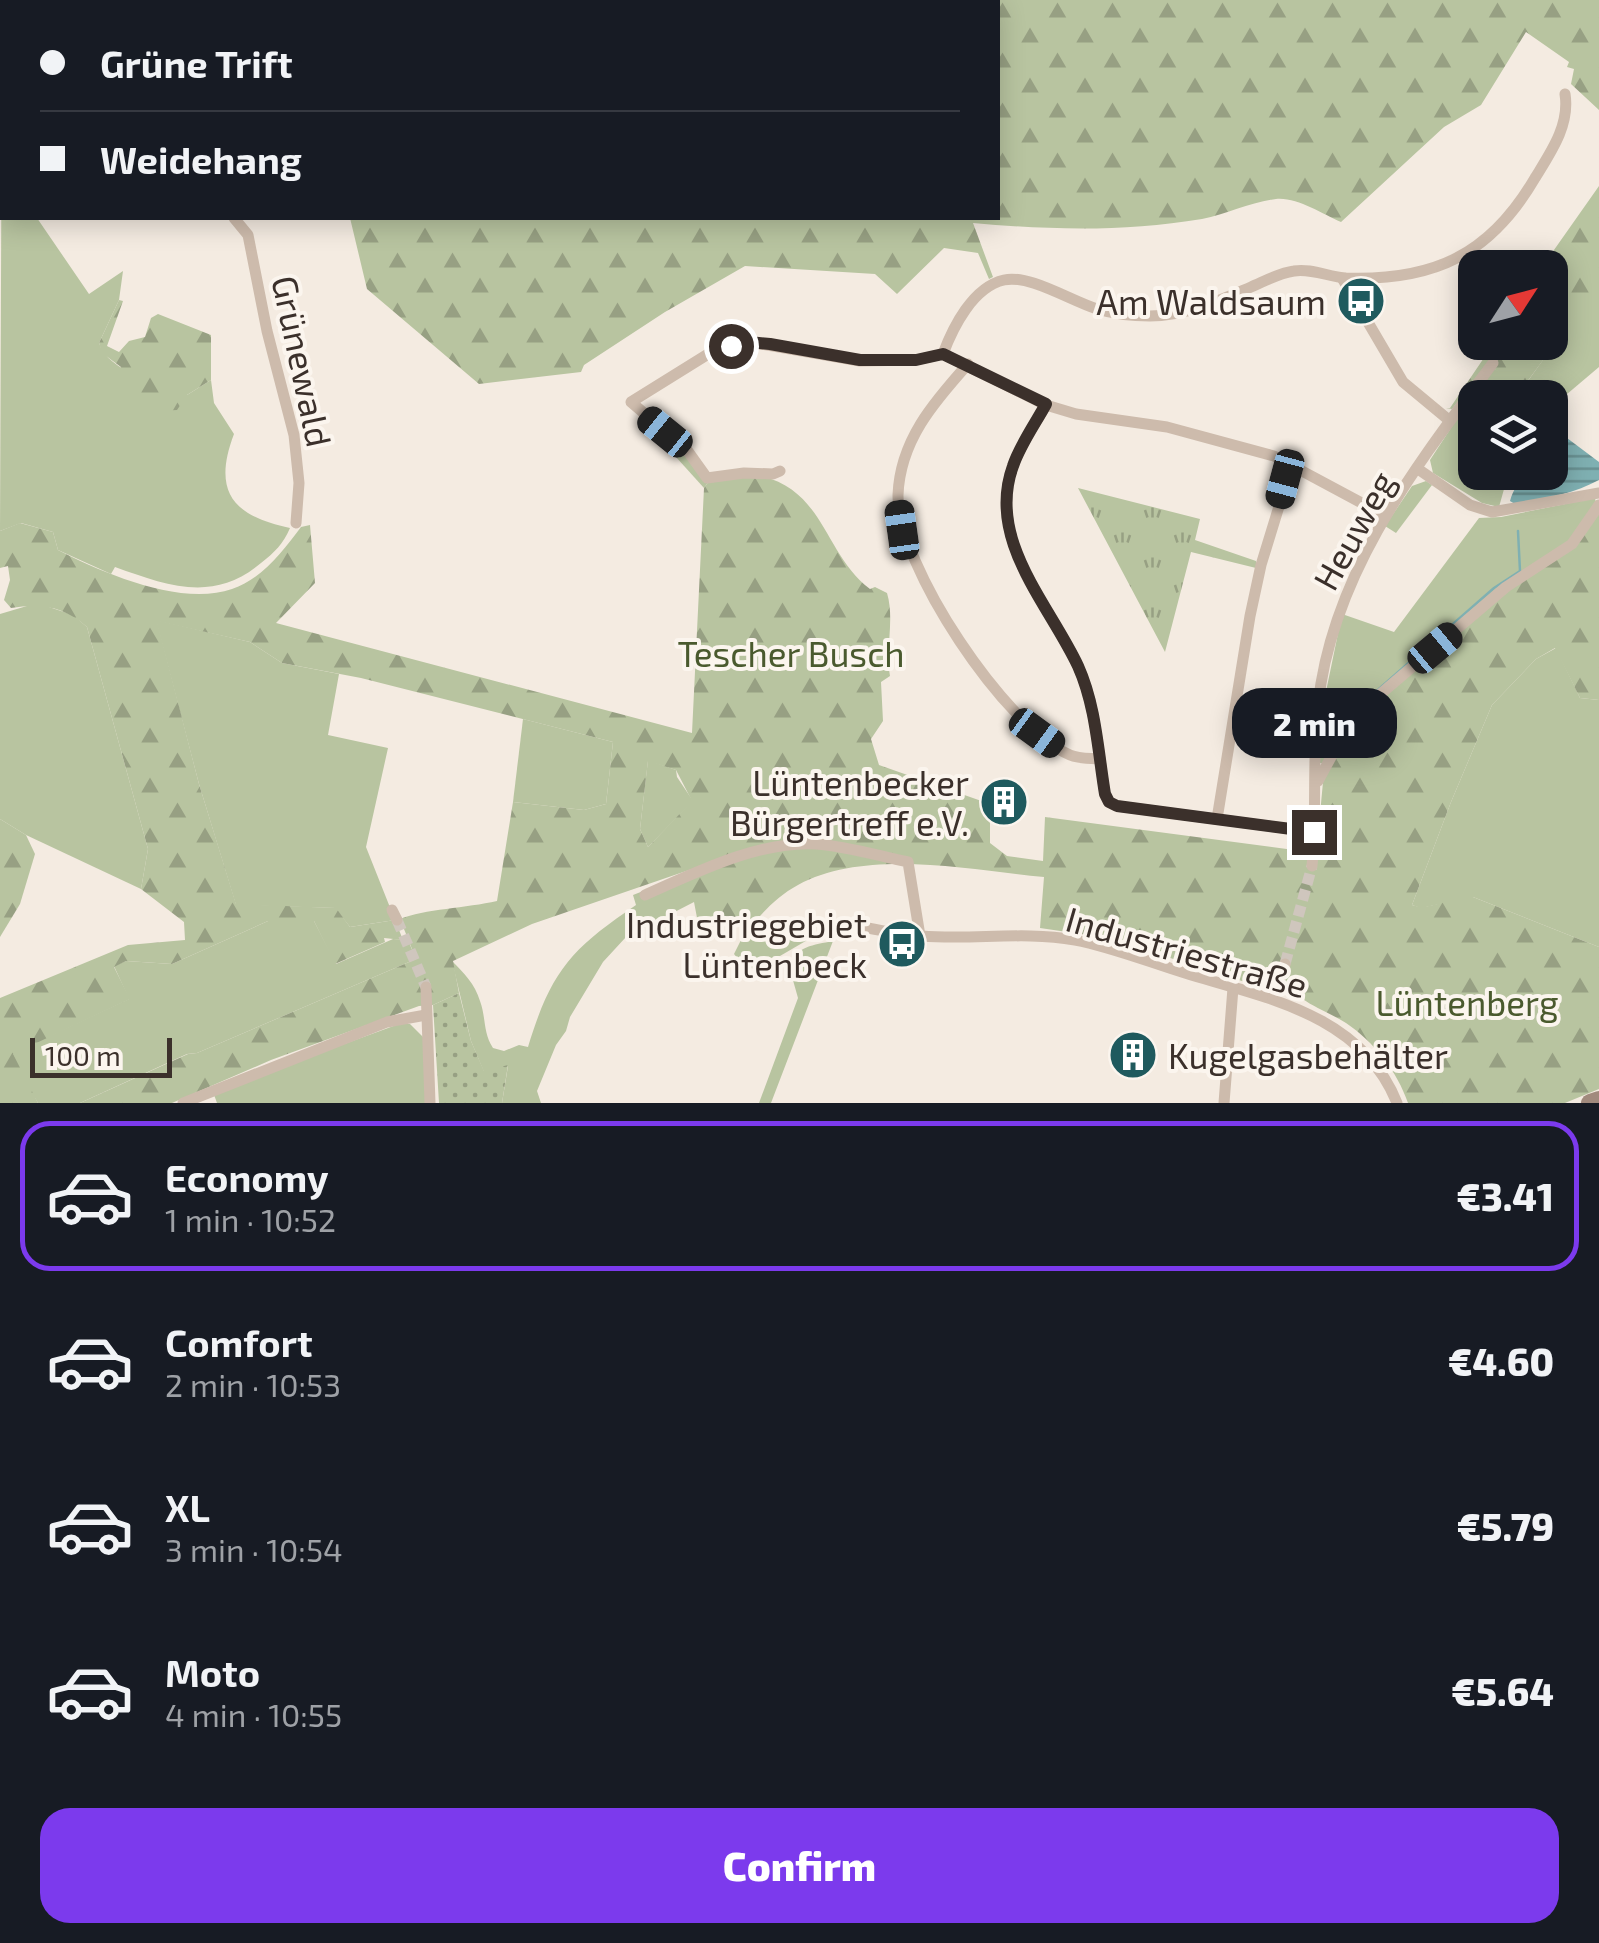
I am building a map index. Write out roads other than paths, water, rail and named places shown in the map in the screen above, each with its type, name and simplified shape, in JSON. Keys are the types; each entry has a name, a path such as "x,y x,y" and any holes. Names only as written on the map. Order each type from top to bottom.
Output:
{"street":[{"path":"943,354 952,332 986,288 1010,278 1095,308 1152,316 1204,307 1296,270 1342,278 1398,277 1424,272 1462,256 1486,240 1518,207 1555,144 1567,111 1565,94"},
{"name":"Grünewald","path":"236,220 248,235 267,331 294,434 299,483 296,523"},
{"path":"1342,278 1403,382 1450,422"},
{"path":"780,471 707,478 686,450 631,402 713,351 749,342 860,360 916,360 943,354 1046,404 1076,414 1168,427 1292,464 1386,516"},
{"name":"Heuweg","path":"1312,866 1318,703 1333,630 1354,574 1386,516 1493,363"},
{"path":"968,364 929,408 910,442 898,498 902,530 923,581 992,684 1037,733 1065,753 1075,758 1100,759"},
{"path":"1046,404 1012,466 1007,495 1011,534 1025,576 1078,666 1092,705 1109,802 1314,832"},
{"path":"1216,819 1254,599 1292,464"},
{"path":"1418,469 1483,511 1517,510 1599,492"},
{"path":"1316,785 1350,724 1364,708 1506,586 1572,544 1599,505"},
{"path":"645,895 743,856 782,846 820,844 908,862 920,936"},
{"name":"Industriestraße","path":"861,926 920,936 1076,940 1274,998 1341,1031 1366,1050 1389,1082 1398,1103"},
{"path":"1274,998 1284,964"},
{"path":"426,987 430,1103"},
{"path":"1224,1103 1233,988"},
{"path":"183,1103 387,1022 426,1014"},
{"path":"1590,1103 1599,1100"}],"water":[{"path":"1568,439 1599,462 1599,480 1579,489 1515,504 1510,501 1515,490 1568,490"}],"waterway":[{"path":"1347,717 1494,588 1520,571 1518,531"}],"tunnel":[{"path":"1285,964 1312,866"},
{"path":"397,920 426,987"}],"place":[{"name":"Am Waldsaum","path":"1361,301"},
{"name":"Lüntenbecker Bürgertreff e.V.","path":"1004,802"},
{"name":"Industriegebiet Lüntenbeck","path":"902,944"},
{"name":"Kugelgasbehälter","path":"1133,1055"}],"park label":[{"name":"Tescher Busch","path":"791,653"},
{"name":"Lüntenberg","path":"1467,1002"}]}
